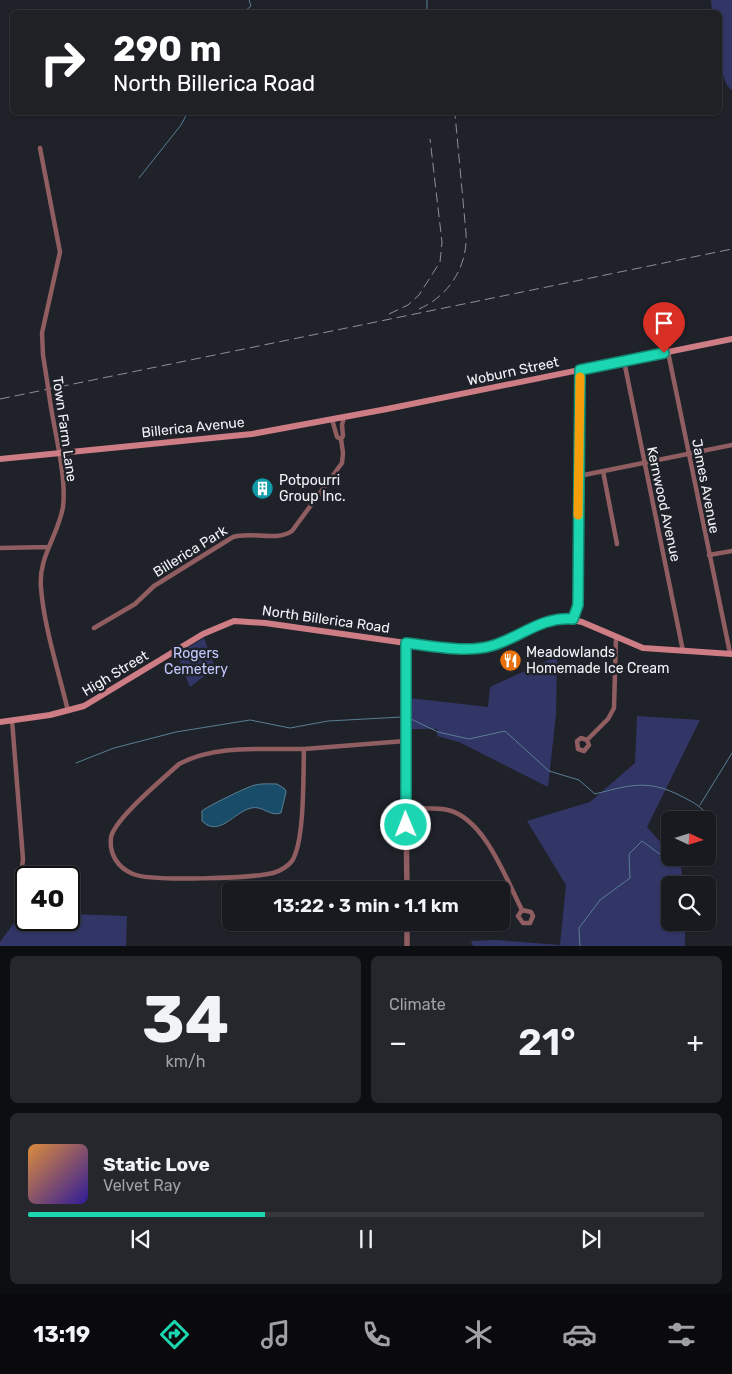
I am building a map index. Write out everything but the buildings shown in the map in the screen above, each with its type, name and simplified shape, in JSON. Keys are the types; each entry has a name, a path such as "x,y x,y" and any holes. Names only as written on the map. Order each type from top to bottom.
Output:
{"main road":[{"name":"Woburn Street","path":"388,409 732,339"},
{"path":"573,619 578,605 580,370"},
{"name":"Billerica Avenue","path":"0,460 252,434 388,409"},
{"name":"North Billerica Road","path":"234,621 266,623 406,643 480,648 499,643 544,621 562,618 573,619 643,648 682,652 731,653"},
{"name":"High Street","path":"0,722 68,711 94,701 208,631 234,621"}],"street":[{"name":"Town Farm Lane","path":"40,148 60,252 42,333 43,355 58,454 63,506 42,564 40,587 68,711"},
{"name":"James Avenue","path":"668,352 731,653"},
{"name":"Kernwood Avenue","path":"624,361 682,652"},
{"name":"Billerica Park","path":"94,628 135,604 154,586 233,536 282,535 292,531 342,463 341,439 343,436 342,424 344,417"},
{"name":"Billerica Park","path":"332,419 337,437 341,439"},
{"path":"579,476 732,445"},
{"path":"603,470 617,544"},
{"path":"0,548 48,547"},
{"path":"709,555 732,551"},
{"path":"587,740 608,719 614,708 616,638"},
{"path":"406,643 407,881"},
{"path":"12,720 22,866"},
{"path":"304,748 299,841 296,852 286,867 273,873 197,878 143,876 134,874 117,863 111,846 113,829 179,764 193,756 213,752 405,741"},
{"path":"406,808 448,810 470,821 485,840 522,910"},
{"path":"407,931 407,946"}],"green space":[{"path":"711,0 732,0 732,90 727,84 722,70 722,10 712,10"},
{"name":"Rogers Cemetery","path":"204,638 215,668 190,687 177,654"},
{"path":"557,656 556,714 548,787 459,742 437,736 438,729 410,729 409,698 488,707 490,687"},
{"path":"637,716 700,720 647,827 661,843 661,866 681,866 682,876 661,876 661,931 685,931 685,946 473,946 471,941 496,940 560,945 566,885 527,821 590,802 635,763"},
{"path":"80,914 127,916 126,946 0,946 0,942 15,922 15,931 80,931"}],"shaded area":[{"path":"277,784 285,789 286,792 281,813 277,814 259,808 251,808 214,827 202,821 202,811 248,787"}],"waterway":[{"path":"246,10 251,6 249,0"},
{"path":"427,0 427,10"},
{"path":"139,178 181,125 186,115"},
{"path":"76,763 114,748 176,732 250,720 290,728 328,721 402,717"},
{"path":"411,719 438,732 469,739 505,731 549,771 579,780 595,794 629,786 659,787 681,796 704,811"},
{"path":"700,805 732,753"},
{"path":"580,946 579,928 600,900 630,878 629,854 642,841 661,855"}],"railway":[{"path":"419,309 430,303 448,288 464,257 466,233 455,115"},
{"path":"389,314 408,305 419,295 440,262 442,242 430,139"},
{"path":"0,399 732,249"}],"slow traffic":[{"path":"578,515 580,377"}],"place":[{"name":"Potpourri Group Inc.","path":"263,488"},
{"name":"Meadowlands Homemade Ice Cream","path":"510,660"}],"route":[{"path":"406,825 406,643 467,648 489,647 544,621 562,618 573,619 578,605 580,370 664,353"}]}
